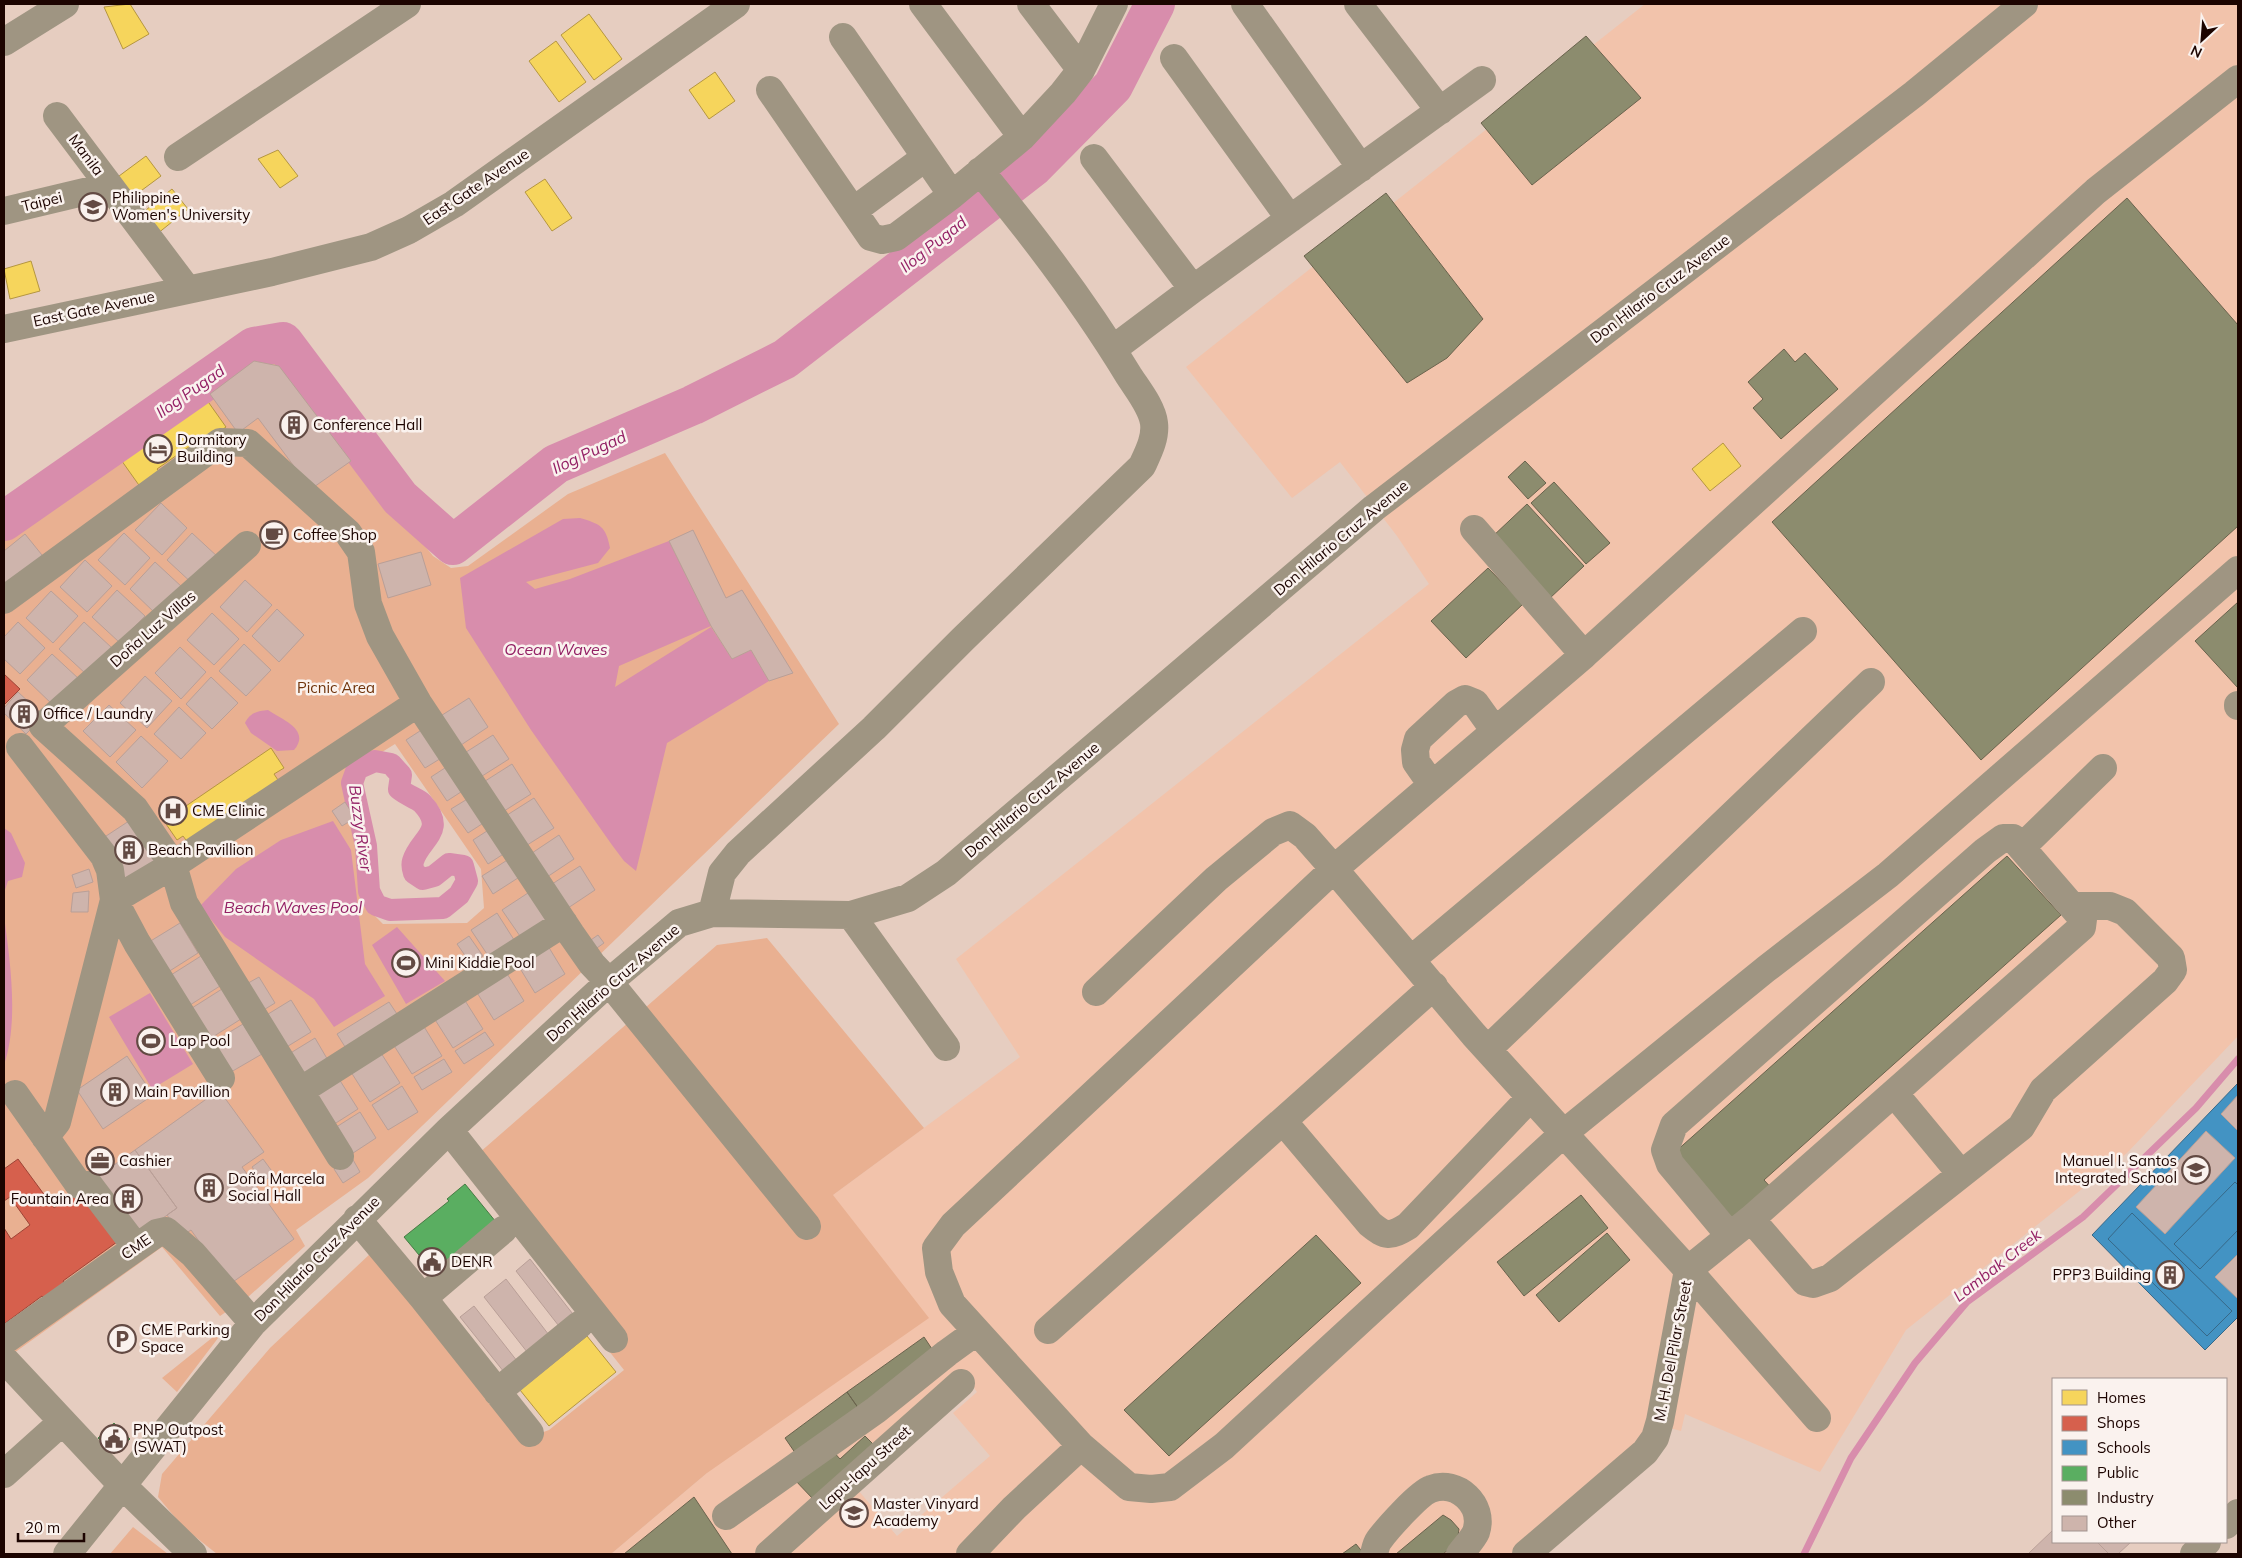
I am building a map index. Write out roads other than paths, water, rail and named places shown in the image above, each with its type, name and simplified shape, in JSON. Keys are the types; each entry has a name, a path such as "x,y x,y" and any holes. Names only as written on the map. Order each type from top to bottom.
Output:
{"street":[{"path":"4,42 65,4"},
{"path":"178,156 407,4"},
{"name":"East Gate Avenue","path":"4,329 272,272 371,247 409,230 454,204 736,4"},
{"path":"923,4 1022,137"},
{"path":"1030,4 1081,70"},
{"path":"770,90 871,237 882,240 896,237 952,195 987,179 1081,70 1114,4"},
{"path":"1245,4 1361,168"},
{"path":"1358,4 1440,111"},
{"name":"Don Hilario Cruz Avenue","path":"67,1554 253,1323 449,1130 609,982 679,924 712,913 851,915 908,898 946,873 1374,508 1914,94 2024,4"},
{"path":"843,37 952,195"},
{"path":"1174,58 1290,219"},
{"path":"2238,79 2096,191 1584,655 1334,869 954,1225 936,1248 939,1272 952,1304 1081,1446 1129,1487 1151,1489 1170,1486 1224,1446 1564,1133 1766,969 1888,875 2238,570"},
{"path":"1113,349 1482,80"},
{"name":"Manila","path":"57,116 187,289"},
{"path":"853,210 926,157"},
{"path":"1094,158 1193,289"},
{"path":"712,913 722,873 738,853 874,728 1142,466 1152,447 1154,423 1147,404 1113,349 1024,226 987,179"},
{"name":"Taipei","path":"4,211 109,186"},
{"path":"4,600 220,442 248,443 348,533 361,552 368,604 377,628 418,703 567,928 592,964 609,982 807,1226"},
{"path":"1474,529 1584,655"},
{"name":"Doña Luz Villas","path":"12,745 51,719 247,546"},
{"path":"1412,959 1804,632"},
{"path":"1488,1049 1871,682"},
{"path":"1432,786 1416,762 1415,750 1418,739 1456,704 1466,700 1476,703 1495,731"},
{"path":"45,1137 57,1122 114,900 173,866 418,703"},
{"path":"51,719 136,809 173,866 184,903 340,1156"},
{"path":"12,745 104,856 110,870 114,900 137,943 221,1078"},
{"path":"2022,847 2103,768"},
{"path":"1096,992 1216,879 1272,832 1290,826 1305,836 1530,1098 1688,1270 1816,1418"},
{"path":"1688,1270 1751,1220 2082,927 2083,918 2074,906 2013,838 2003,838 1985,850 1674,1125 1665,1150 1670,1164 1730,1236"},
{"path":"1751,1220 1796,1273 1806,1282 1813,1284 1842,1271 2020,1127 2043,1090 2165,981 2173,970 2171,958 2125,912 2110,906 2074,906"},
{"path":"851,915 946,1047"},
{"path":"300,1091 567,928"},
{"path":"1048,1330 1434,986"},
{"path":"1894,1093 1961,1174"},
{"path":"15,1094 79,1185 89,1184 136,1247"},
{"path":"1283,1121 1370,1224 1383,1234 1395,1234 1408,1226 1530,1098"},
{"path":"449,1130 614,1339"},
{"path":"357,1219 423,1298 530,1433"},
{"path":"423,1298 503,1230"},
{"name":"CME","path":"4,1341 157,1232 166,1231 193,1254 253,1323"},
{"name":"M. H. Del Pilar Street","path":"1526,1554 1645,1452 1655,1438 1660,1421 1688,1270"},
{"path":"497,1392 579,1325"},
{"path":"726,1516 876,1410 976,1332"},
{"path":"4,1360 123,1486 193,1554"},
{"name":"Lapu-lapu Street","path":"769,1554 961,1382"},
{"path":"4,1474 62,1422"},
{"path":"970,1554 1014,1508 1081,1446"},
{"path":"1374,1554 1378,1541 1419,1497 1431,1489 1446,1486 1457,1489 1469,1498 1478,1514 1476,1532 1460,1554"},
{"path":"2227,1523 2238,1513"},
{"path":"2194,1554 2206,1543"}],"water":[{"name":"Ocean Waves","path":"580,518 597,524 604,530 606,535 610,548 598,563 526,582 535,589 570,579 669,541 711,626 619,666 615,687 711,627 732,659 751,650 769,681 667,743 636,871 624,861 612,845 531,730 466,628 460,578 563,519"},
{"path":"268,710 293,726 297,731 299,737 294,750 277,751 251,733 245,723 249,717 254,713"},
{"name":"Beach Waves Pool","path":"333,821 351,850 365,964 385,996 334,1027 314,999 225,937 200,906 236,869 281,840"},
{"path":"4,828 11,833 25,863 22,877 8,881 4,893"},
{"path":"4,916 11,971 12,1010 9,1048 4,1065"},
{"name":"Mini Kiddie Pool","path":"397,927 445,981 406,1004 372,945"},
{"name":"Lap Pool","path":"150,993 193,1064 152,1089 109,1017"}],"waterway":[{"name":"Ilog Pugad","path":"4,521 254,347 283,342 400,498 453,545 556,464 693,405 785,359 1033,167 1113,86 1155,4"},
{"name":"Buzzy River","path":"375,761 391,764 401,775 399,789 422,803 433,821 430,834 416,853 413,861 414,873 423,879 434,876 449,864 463,866 467,881 459,895 443,908 390,910 376,905 369,891 366,846 352,783 357,769 375,761"},
{"name":"Lambak Creek","path":"1804,1554 1851,1458 1915,1363 1967,1302 2083,1217 2196,1108 2238,1059"}],"place":[{"name":"Philippine Women's University","path":"93,207"},
{"name":"Conference Hall","path":"294,425"},
{"name":"Dormitory Building","path":"158,449"},
{"name":"Coffee Shop","path":"274,535"},
{"name":"Office / Laundry","path":"24,714"},
{"name":"CME Clinic","path":"173,811"},
{"name":"Beach Pavillion","path":"129,850"},
{"name":"Mini Kiddie Pool","path":"406,963"},
{"name":"Lap Pool","path":"151,1041"},
{"name":"Main Pavillion","path":"115,1092"},
{"name":"Cashier","path":"100,1161"},
{"name":"Manuel I. Santos Integrated School","path":"2196,1170"},
{"name":"Doña Marcela Social Hall","path":"209,1188"},
{"name":"Fountain Area","path":"128,1199"},
{"name":"DENR","path":"432,1262"},
{"name":"PPP3 Building","path":"2170,1275"},
{"name":"CME Parking Space","path":"122,1339"},
{"name":"PNP Outpost (SWAT)","path":"114,1439"},
{"name":"Master Vinyard Academy","path":"854,1513"}],"park label":[{"name":"Picnic Area","path":"336,688"}]}
